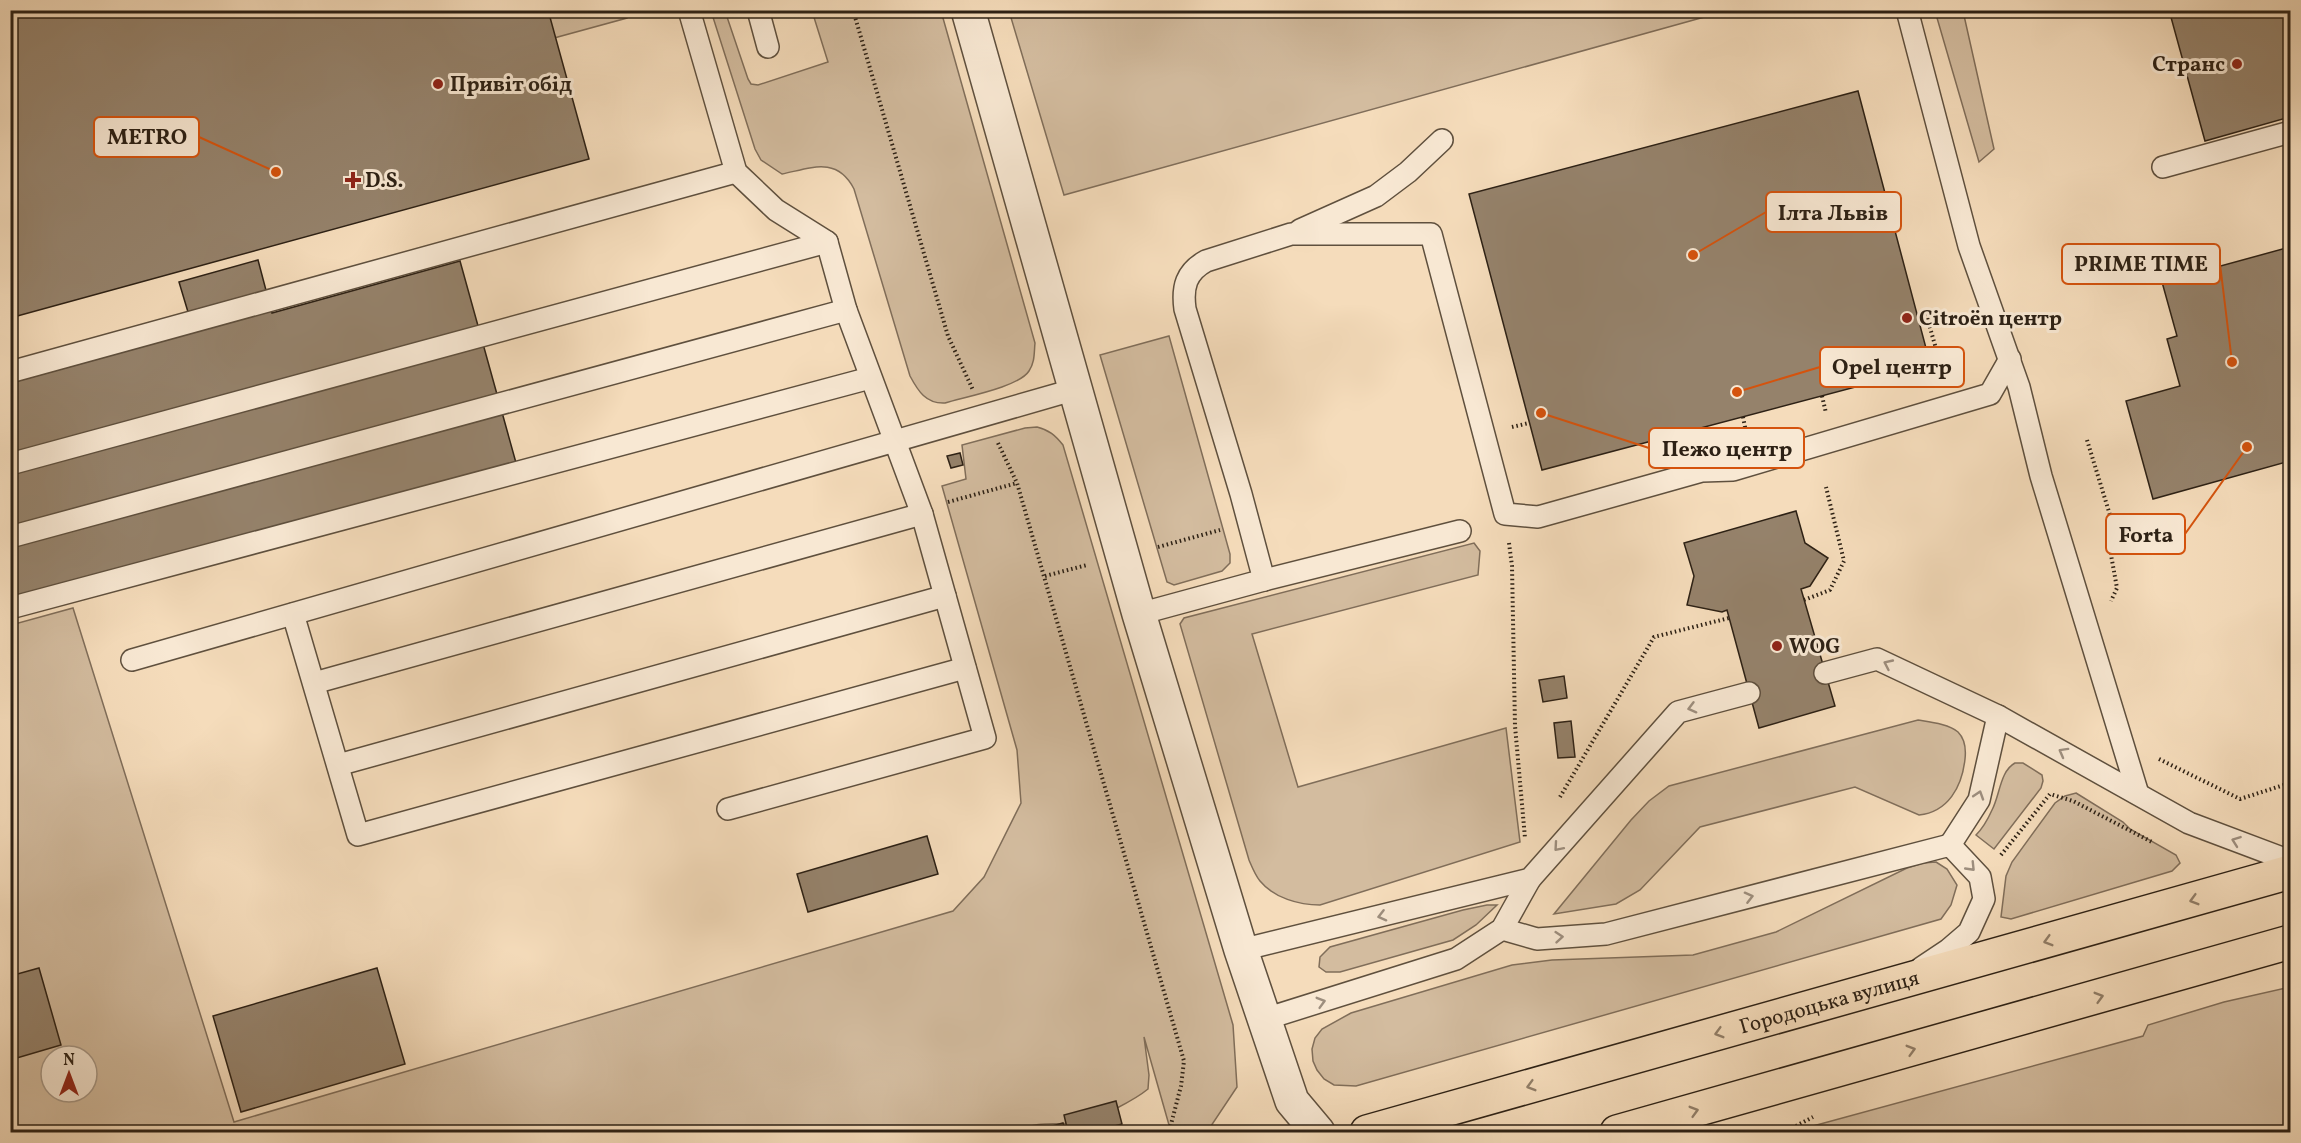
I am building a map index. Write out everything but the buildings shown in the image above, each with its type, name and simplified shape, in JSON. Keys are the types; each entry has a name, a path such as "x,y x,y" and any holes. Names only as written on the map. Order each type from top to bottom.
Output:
{"main road":[{"name":"Городоцька вулиця","path":"1367,1132 2290,872"},
{"path":"1617,1132 2290,942"}],"street":[{"path":"968,10 1138,614 1241,950 1292,1101 1318,1132"}],"lane":[{"path":"689,10 736,172 776,210 826,242 846,310 922,514 985,738 728,809"},
{"path":"759,10 768,47"},
{"path":"1907,10 1969,246 2010,359 2041,476 2138,794"},
{"path":"2163,167 2290,132"},
{"path":"1264,579 1185,309 1183,294 1186,280 1194,268 1206,261 1291,234 1376,196 1408,172 1442,140"},
{"path":"10,372 736,172"},
{"path":"1291,234 1431,234 1463,347 1505,514 1538,517 1702,471 1732,470 1990,394 2010,359"},
{"path":"10,464 826,242"},
{"path":"10,537 846,310"},
{"path":"10,608 870,378"},
{"path":"132,660 1076,389"},
{"path":"314,683 922,514"},
{"path":"1138,614 1264,579 1460,531"},
{"path":"338,765 945,596"},
{"path":"293,614 358,835 965,668"},
{"path":"1825,673 1877,659 1998,716 2189,824 2290,861"},
{"path":"1265,1019 1456,958 1502,929 1530,879 1677,712 1749,693"},
{"path":"1502,929 1537,939 1606,934 1950,845 1979,800 1998,716"},
{"path":"1897,984 1948,950 1969,932 1984,898 1980,877 1950,845"},
{"path":"1241,950 1530,879"}],"path":[{"path":"853,10 948,336 975,394"},
{"path":"1743,417 1750,446"},
{"path":"995,437 1017,483 1184,1061 1181,1086 1169,1132"},
{"path":"2087,440 2113,525 2111,555 2116,588 2109,605"},
{"path":"922,514 947,502 1017,483"},
{"path":"1804,600 1830,590 1844,561 1826,487"},
{"path":"1505,514 1512,566 1515,726 1525,838 1533,834"},
{"path":"1157,547 1248,523"},
{"path":"1045,576 1098,562"},
{"path":"1557,801 1654,637 1729,618"},
{"path":"2154,757 2240,799 2290,783"},
{"path":"1996,861 2050,794 2073,801 2152,842"}],"shaded area":[{"path":"1009,10 1726,11 1064,195"},
{"path":"547,11 630,11 627,18 554,38"},
{"path":"711,11 725,11 748,79 751,84 758,85 828,62 812,11 941,11 1035,343 1032,364 1023,377 1003,387 945,403 938,403 923,396 910,376 854,189 840,172 831,168 813,167 782,174 761,160 755,149"},
{"path":"1935,11 1963,11 1994,149 1979,162"},
{"path":"1169,336 1230,554 1230,563 1222,571 1174,585 1167,582 1100,355"},
{"path":"1037,427 1054,436 1063,445 1233,1025 1237,1087 1207,1132 1171,1132 1144,1037 1149,1075 1148,1089 1116,1108 1089,1120 1035,1125 1018,1132 11,1132 11,625 73,608 234,1122 953,911 984,877 1021,803 1017,750 942,486 966,479 962,445 1025,428"},
{"path":"1474,543 1480,551 1478,575 1252,634 1298,787 1506,728 1520,842 1320,905 1295,902 1272,892 1260,881 1249,860 1180,624 1184,618"},
{"path":"1918,720 1954,729 1962,738 1964,745 1965,759 1961,779 1952,796 1938,809 1919,815 1855,787 1700,827 1640,890 1616,904 1554,914 1631,820 1649,801 1669,786"},
{"path":"2015,763 2023,763 2042,775 2043,781 2041,788 1994,849 1976,835 1995,804 2003,777"},
{"path":"2076,793 2123,822 2130,829 2176,855 2180,863 2172,871 2011,919 2001,917 2006,876 2012,862 2055,803 2065,796"},
{"path":"1936,862 1947,869 1957,885 1951,905 1941,919 1356,1086 1334,1085 1324,1079 1313,1061 1312,1049 1315,1038 1322,1029 1351,1013 1512,965 1552,960 1693,955 1776,932 1907,868"},
{"path":"1487,905 1497,905 1476,925 1453,940 1340,972 1326,972 1319,967 1320,957 1330,947"},
{"path":"2290,987 2290,1132 1791,1132 2143,1036 2148,1025 2224,1002"}],"place":[{"name":"Странс","path":"2237,64"},
{"name":"Привіт обід","path":"438,84"},
{"name":"METRO","path":"276,172"},
{"name":"D.S.","path":"353,180"},
{"name":"Ілта Львів","path":"1693,255"},
{"name":"Citroën центр","path":"1907,318"},
{"name":"PRIME TIME","path":"2232,362"},
{"name":"Opel центр","path":"1737,392"},
{"name":"Пежо центр","path":"1541,413"},
{"name":"Forta","path":"2247,447"},
{"name":"WOG","path":"1777,646"}]}
